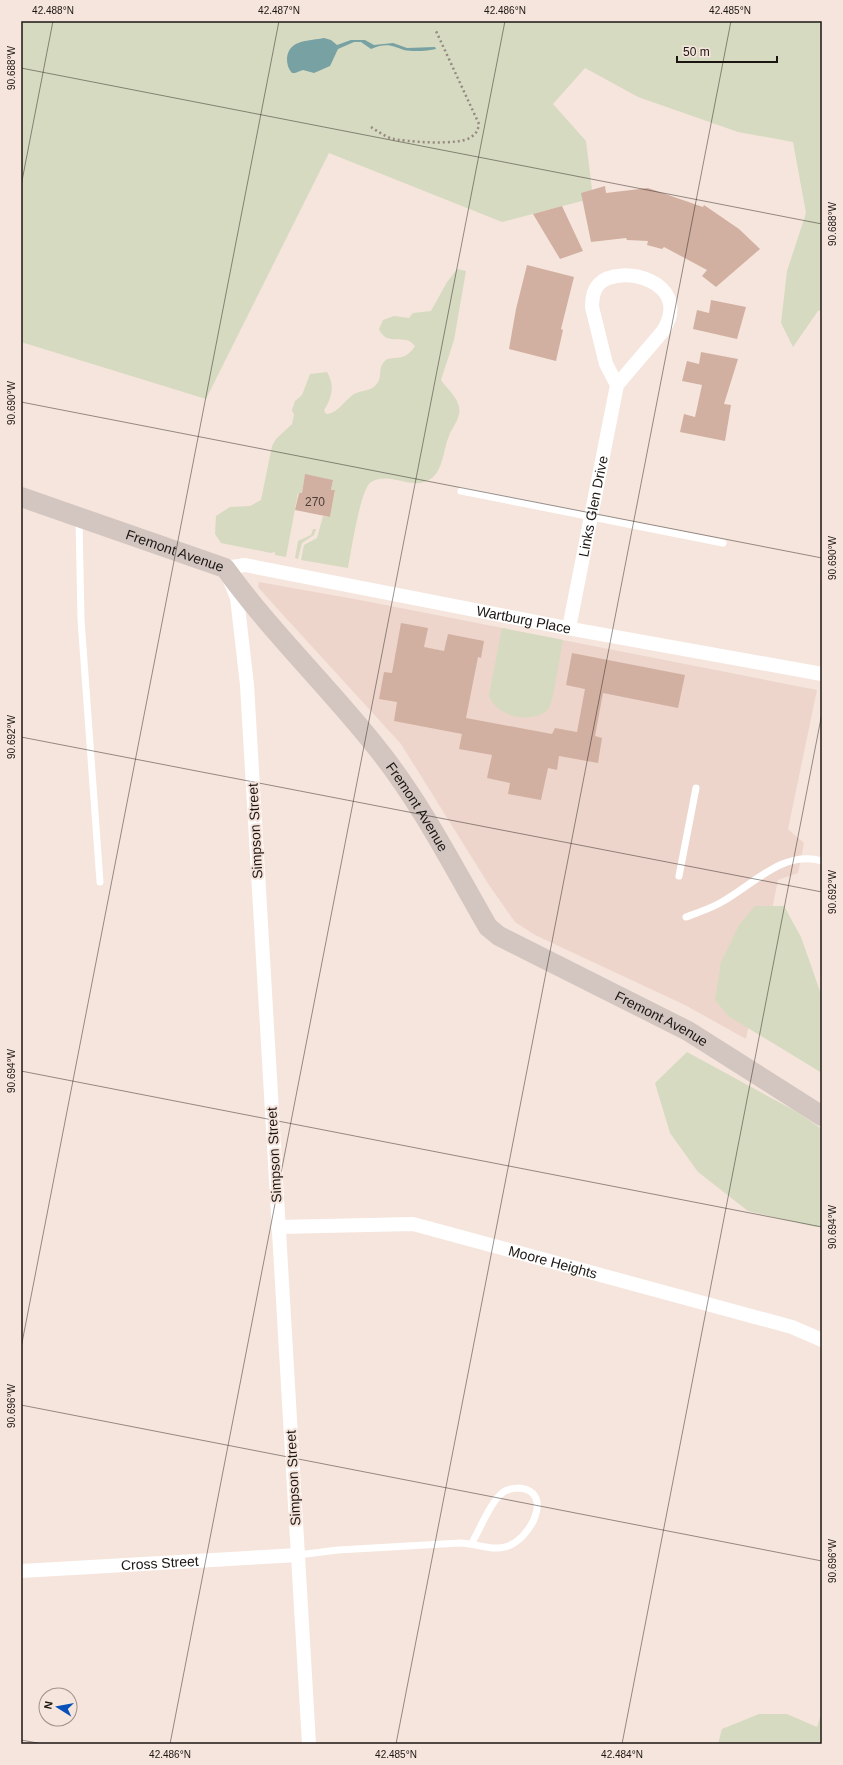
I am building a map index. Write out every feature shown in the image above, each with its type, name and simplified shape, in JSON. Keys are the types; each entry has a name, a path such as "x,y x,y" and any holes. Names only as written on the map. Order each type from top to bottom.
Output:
{"main road":[{"name":"Fremont Avenue","path":"21,497 225,568 246,596 377,748 422,811 488,927 499,936 688,1031 822,1116"}],"street":[{"name":"Links Glen Drive","path":"569,628 617,385 664,331 670,321 672,311 668,296 662,289 653,283 634,276 615,277 603,280 598,285 592,298 592,307 606,364 617,385"},
{"name":"Wartburg Place","path":"225,568 245,565 569,628 822,674"},
{"name":"Simpson Street","path":"225,568 237,598 247,685 309,1744"},
{"name":"Moore Heights","path":"278,1227 412,1224 792,1327 822,1340"},
{"name":"Cross Street","path":"21,1571 298,1556"}],"lane":[{"path":"462,491 723,543"},
{"path":"79,517 81,620 100,882"},
{"path":"679,876 696,788"},
{"path":"686,917 721,902 790,860 804,859 822,861"},
{"path":"298,1556 338,1550 472,1543 481,1546 504,1547 518,1541 530,1528 537,1514 535,1497 528,1489 513,1488 500,1494 472,1543"}],"path":[{"path":"371,127 384,135 407,142 452,142 470,138 478,131 479,124 436,31"}],"shaded area":[{"path":"259,582 365,601 817,690 788,829 804,843 798,873 778,880 746,1039 685,1005 535,935 515,922 489,885 401,744 258,587"}],"green space":[{"path":"21,21 822,21 822,310 818,311 793,347 781,323 787,271 806,213 793,142 738,132 638,97 585,68 553,104 586,141 593,198 502,222 329,153 206,399 21,342"},
{"path":"457,269 466,271 454,340 441,380 454,396 458,405 459,414 449,436 439,469 435,475 431,479 418,483 383,479 370,483 366,488 359,509 348,568 301,560 304,545 317,538 323,516 330,517 335,491 331,490 333,480 305,475 302,493 298,493 286,557 275,555 275,552 271,553 221,543 215,534 216,516 230,507 250,506 261,500 272,446 276,439 292,424 294,415 292,410 295,401 302,395 310,374 327,372 331,382 331,396 324,410 326,414 338,409 352,395 374,387 379,380 381,367 384,362 390,358 402,357 406,355 411,352 415,346 406,340 391,339 382,335 379,329 383,320 394,316 409,318 413,313 431,311 447,282"},
{"path":"313,529 316,529 314,535 302,543 298,559 295,558 298,541 311,535"},
{"path":"502,628 563,640 551,704 546,711 538,716 514,716 498,708 490,699 489,695"},
{"path":"755,906 784,906 801,937 822,997 822,1073 728,1016 715,1000 721,962 739,925"},
{"path":"687,1052 797,1112 822,1129 822,1227 816,1227 748,1211 698,1172 670,1133 655,1083"},
{"path":"822,1711 822,1744 718,1744 722,1729 759,1714 787,1714 817,1727"}],"water":[{"path":"324,38 331,40 337,45 351,40 365,40 374,45 393,43 407,48 435,47 436,49 412,51 384,45 371,49 361,42 354,42 338,49 330,66 314,73 303,70 292,73 288,66 287,58 292,47 301,42"}],"building":[{"path":"605,186 606,193 648,188 703,207 704,205 739,229 760,249 716,287 702,276 707,270 664,247 662,249 647,245 648,241 627,240 626,238 591,242 581,193"},
{"path":"562,206 583,251 560,259 533,214"},
{"path":"527,265 574,277 561,329 563,330 556,361 509,349 516,309"},
{"path":"711,300 746,307 737,339 693,329 697,310 709,313"},
{"path":"701,352 738,359 724,404 731,405 725,441 680,432 684,414 695,417 702,385 682,381 687,361 699,364"},
{"path":"305,474 333,480 331,490 335,490 330,517 295,510 299,493 302,493"},
{"path":"401,623 428,628 424,647 444,651 448,634 484,641 481,658 478,657 466,718 552,734 555,728 577,732 585,689 566,685 572,653 685,675 678,708 603,693 595,736 602,738 598,763 559,756 557,770 548,768 541,800 508,794 510,783 487,778 492,755 459,749 462,734 394,721 397,702 379,699 384,672 392,673"}]}
